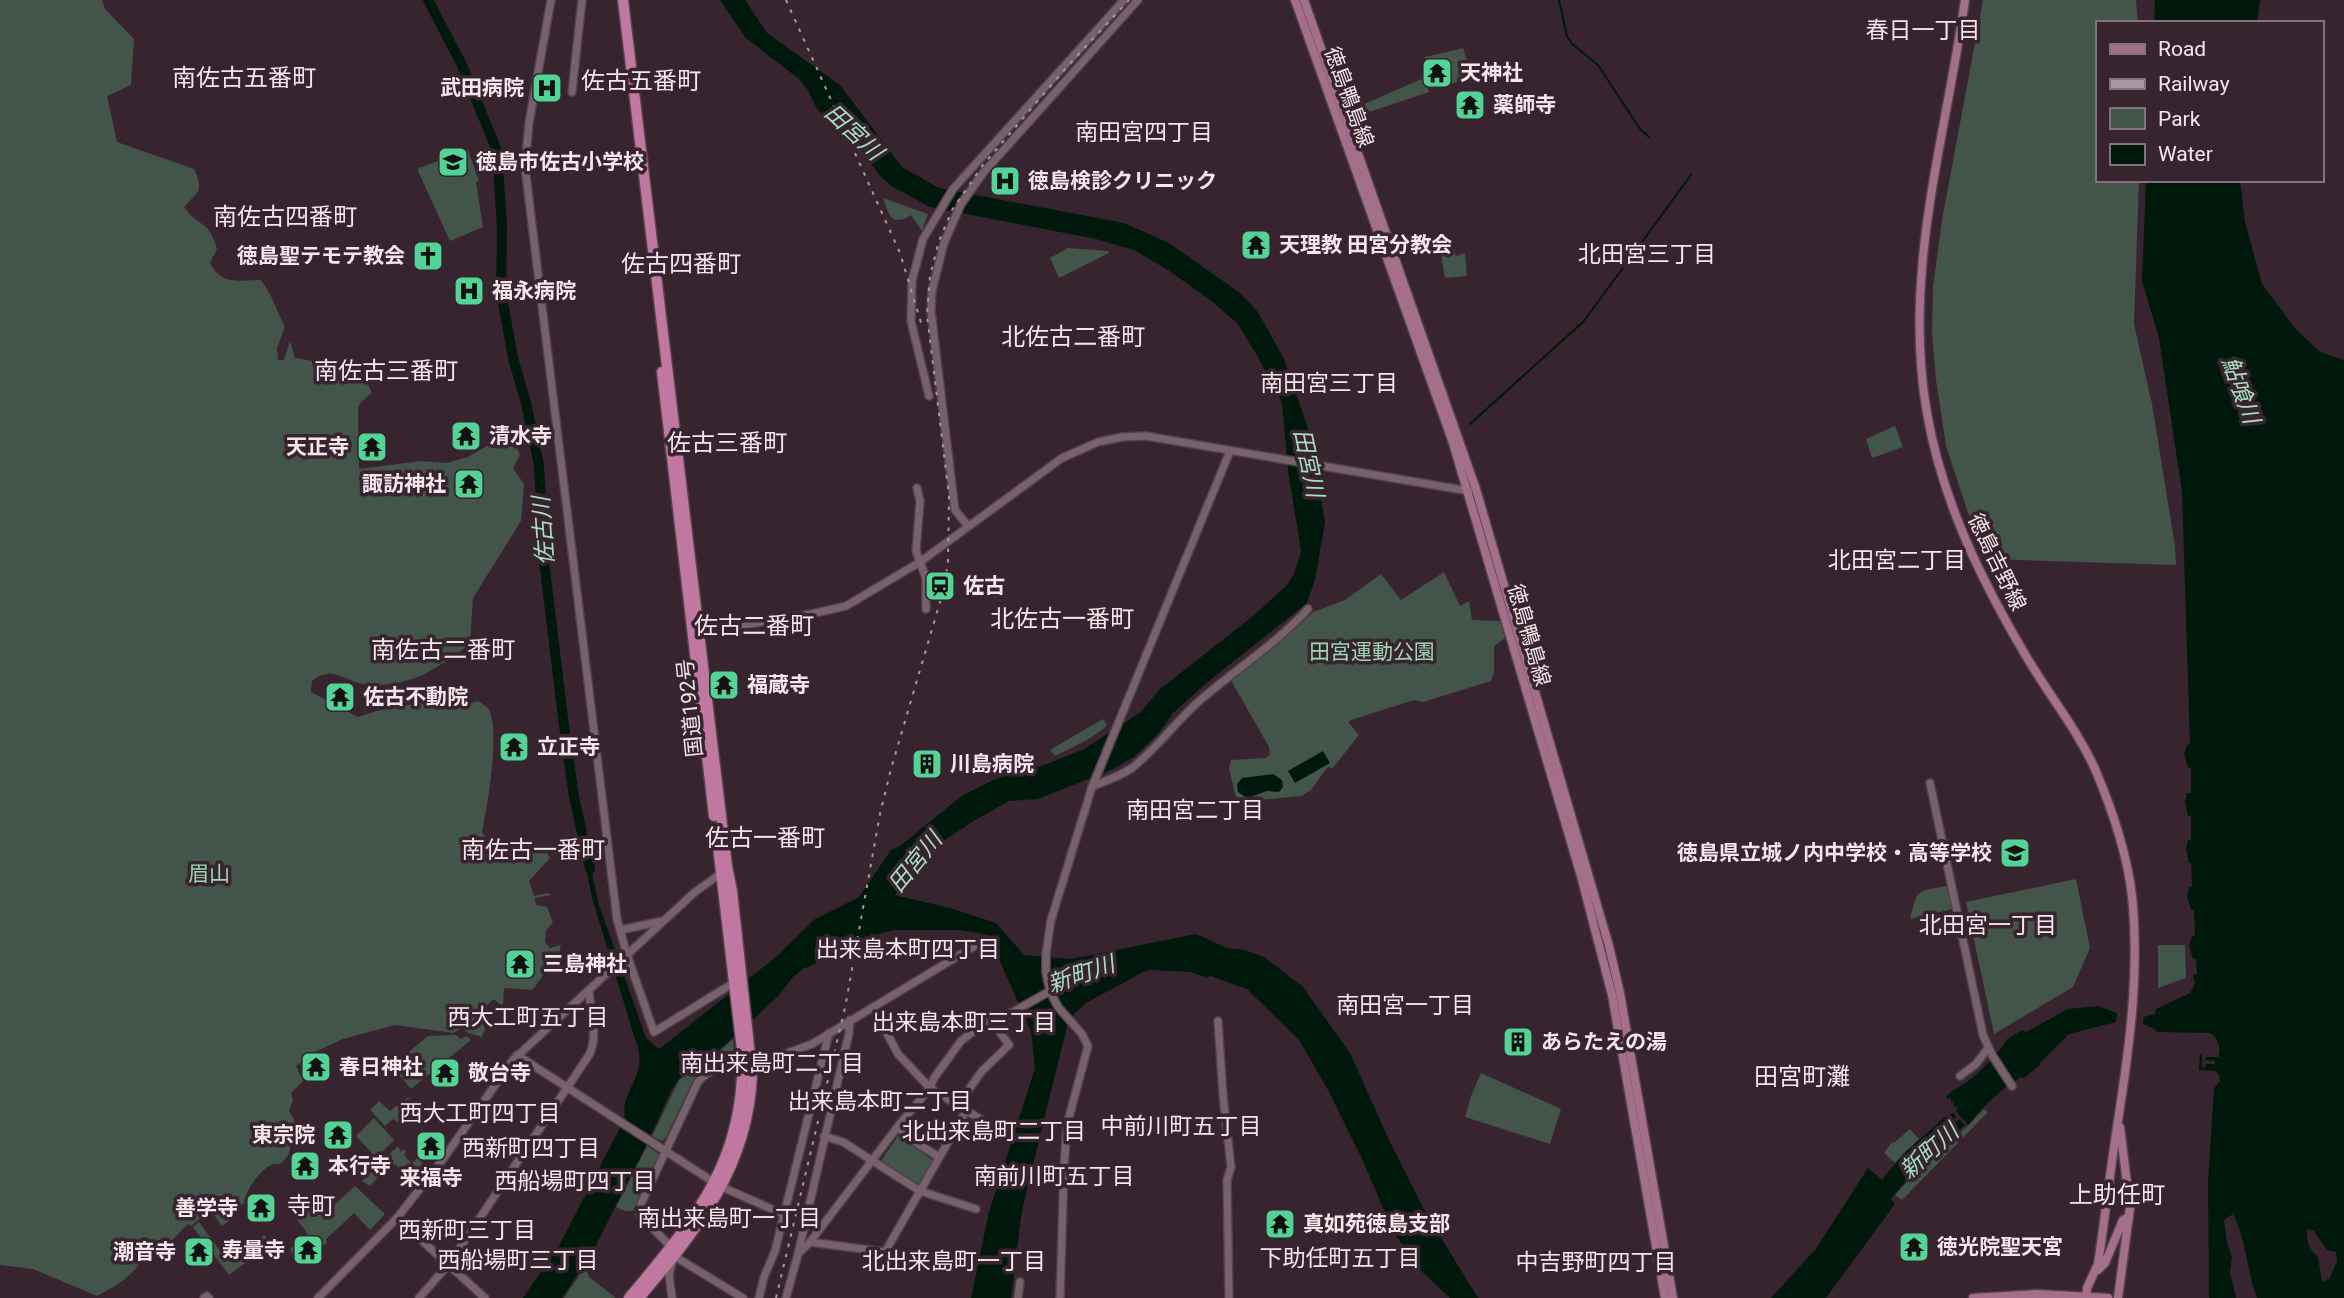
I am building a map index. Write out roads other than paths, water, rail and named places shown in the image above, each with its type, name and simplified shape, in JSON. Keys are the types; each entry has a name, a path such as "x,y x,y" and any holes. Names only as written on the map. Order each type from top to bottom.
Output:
{"highway":[{"name":"国道192号","path":"620,0 751,1084 746,1121 737,1152 718,1185 703,1220 629,1298"},
{"name":"国道192号","path":"639,1298 673,1251"}],"main road":[{"name":"徳島鴨島線","path":"1296,0 1473,490 1600,945 1624,1058 1665,1298"},
{"name":"徳島鴨島線","path":"1304,0 1473,490 1615,970 1673,1298"},
{"name":"徳島吉野線","path":"1965,0 1921,260 1921,373 1933,440 1945,487 1964,540 2027,658 2093,766 2124,855 2132,898 2134,945 2129,1049 2098,1264 2087,1288 2086,1297"},
{"name":"徳島吉野線","path":"2118,1298 2130,1217 2119,1116"},
{"path":"2094,1274 2105,1263 2123,1220 2130,1217"},
{"path":"1973,1298 2038,1294 2103,1298"}],"street":[{"path":"551,0 529,123 526,179 624,958 654,1032 738,983"},
{"path":"572,92 583,0"},
{"path":"929,396 911,321 912,281 923,239 953,189 1124,0"},
{"path":"968,526 955,510 931,311 938,263 954,218 969,193 996,158 1138,0"},
{"path":"697,633 846,606 920,562 1062,458 1098,442 1122,437 1146,436 1473,490"},
{"path":"1060,1298 1063,1167 1067,1125 1088,1046 1082,1034 1058,1007 1050,991 1046,953 1051,920 1093,783 1230,452"},
{"path":"918,488 920,501 916,551 926,578 926,609"},
{"path":"1093,783 1123,773 1138,763 1195,705 1244,663 1278,639 1308,610"},
{"path":"1930,783 1978,1017 1990,1051 2012,1087"},
{"path":"318,1298 397,1217 443,1159 517,1055 695,892 724,870"},
{"path":"620,930 664,921"},
{"path":"743,1298 673,1251 639,1212 701,1078 721,1068 784,1055 812,1044 978,944"},
{"path":"419,1298 449,1264 592,1048 589,989"},
{"path":"798,1254 930,1088 934,1078 969,1032 1050,991"},
{"path":"873,1007 898,1054 930,1088 1001,1132"},
{"path":"786,1298 850,1020"},
{"path":"957,1106 982,1071 1009,1045 992,1021"},
{"path":"1218,1021 1231,1167 1227,1180 1229,1298"},
{"path":"759,1298 785,1215 830,1033"},
{"path":"1960,1076 1990,1051"},
{"path":"517,1055 718,1185 785,1215"},
{"path":"885,1252 966,1111"},
{"path":"899,1125 904,1135 939,1157"},
{"path":"824,1136 838,1139 920,1191 976,1209"},
{"path":"397,1217 485,1298"},
{"path":"810,1242 957,1265"},
{"path":"672,1298 668,1274 673,1251"},
{"path":"1018,1298 1020,1282"}],"water":[{"path":"720,0 745,0 767,33 840,85 902,167 939,188 1124,223 1169,243 1240,293 1258,312 1284,359 1308,428 1325,522 1315,580 1307,603 1173,713 1159,733 1134,757 1111,770 1038,799 1009,801 977,819 940,843 895,895 950,908 996,923 1024,955 1071,959 1196,934 1227,948 1245,950 1264,957 1303,987 1350,1053 1427,1215 1478,1298 1450,1298 1419,1269 1393,1231 1363,1161 1328,1090 1299,1040 1247,989 1191,972 1149,970 1086,1003 1075,1013 1067,1026 1022,1210 1011,1298 971,1298 989,1212 1035,1068 1031,1031 988,935 960,930 894,930 834,949 819,962 803,969 720,1049 679,1079 595,1247 562,1298 523,1298 560,1244 625,1118 626,1099 639,1062 639,1050 592,898 583,853 589,860 599,905 646,1038 659,1049 776,957 815,919 859,897 891,850 900,846 963,795 993,780 1047,764 1084,749 1141,712 1159,690 1253,616 1286,586 1294,574 1301,551 1288,470 1282,403 1237,323 1168,270 1134,250 1096,239 930,207 893,187 880,176 862,152 837,133 816,107 799,79 746,38"},
{"path":"2155,0 2260,0 2257,21 2154,21"},
{"name":"鮎喰川","path":"2146,182 2240,182 2245,222 2262,284 2295,328 2320,352 2344,360 2344,1298 2257,1298 2241,1234 2233,1214 2224,1220 2232,1257 2230,1272 2236,1298 2209,1298 2208,1181 2214,1088 2220,1081 2215,1071 2199,1070 2200,1054 2202,1067 2205,1068 2206,1064 2215,1064 2215,1061 2206,1060 2206,1057 2218,1057 2219,1047 2210,1033 2156,1032 2143,1024 2144,1017 2155,1014 2156,1009 2190,993 2195,984 2193,975 2197,974 2196,959 2193,959 2189,945 2192,936 2195,936 2194,910 2191,910 2187,896 2189,887 2192,887 2191,863 2186,849 2188,840 2191,840 2191,816 2188,816 2185,802 2187,793 2191,793 2191,768 2188,767 2184,754 2190,744 2182,492 2159,338 2142,281","holes":["2307,1229 2314,1231 2327,1250 2336,1252 2337,1261 2330,1278 2322,1282 2318,1257 2310,1248"]},
{"path":"1323,751 1330,763 1295,783 1288,771"},
{"path":"1273,774 1282,780 1283,787 1279,792 1267,791 1247,798 1238,792 1237,784 1242,778"},
{"path":"2098,1006 2117,1013 2116,1022 2069,1034 2040,1065 1999,1093 1968,1125 1956,1111 1959,1107 1956,1108 1950,1097 1946,1097 1983,1068 2006,1040 2022,1030 2026,1032 2068,1009"},
{"name":"新町川","path":"1953,1113 1956,1116 1952,1124 1933,1143 1959,1119 1965,1125 1914,1171 1894,1195 1891,1199 1895,1204 1826,1298 1771,1298 1815,1250 1868,1168 1882,1180 1903,1154"}],"waterway":[{"name":"佐古川","path":"428,0 462,65 497,151 502,227 501,292 513,358 539,465 544,561 563,718 574,797 590,869"},
{"path":"1559,0 1567,36 1572,44 1598,65 1640,129 1649,137"},
{"path":"1470,424 1584,321 1691,175"}],"railway":[{"path":"786,0 900,253 922,326"},
{"path":"776,1298 845,1008 880,814 942,595 948,564 949,496 927,315 930,276 939,241 952,210 983,165 1066,68 1129,0"}],"place":[{"name":"天神社","path":"1437,73"},
{"name":"武田病院","path":"547,88"},
{"name":"薬師寺","path":"1470,105"},
{"name":"徳島市佐古小学校","path":"453,162"},
{"name":"徳島検診クリニック","path":"1005,181"},
{"name":"天理教 田宮分教会","path":"1256,245"},
{"name":"徳島聖テモテ教会","path":"428,256"},
{"name":"福永病院","path":"469,291"},
{"name":"清水寺","path":"466,436"},
{"name":"天正寺","path":"372,447"},
{"name":"諏訪神社","path":"469,484"},
{"name":"佐古","path":"940,586"},
{"name":"福蔵寺","path":"724,685"},
{"name":"佐古不動院","path":"340,697"},
{"name":"立正寺","path":"514,747"},
{"name":"川島病院","path":"927,764"},
{"name":"徳島県立城ノ内中学校・高等学校","path":"2015,853"},
{"name":"三島神社","path":"520,964"},
{"name":"あらたえの湯","path":"1518,1042"},
{"name":"春日神社","path":"316,1067"},
{"name":"敬台寺","path":"445,1073"},
{"name":"東宗院","path":"338,1135"},
{"name":"来福寺","path":"431,1146"},
{"name":"本行寺","path":"305,1166"},
{"name":"善学寺","path":"261,1208"},
{"name":"真如苑徳島支部","path":"1280,1224"},
{"name":"徳光院聖天宮","path":"1914,1247"},
{"name":"寿量寺","path":"308,1250"},
{"name":"潮音寺","path":"199,1252"}],"district":[{"name":"春日一丁目","path":"1923,30"},
{"name":"南佐古五番町","path":"244,78"},
{"name":"佐古五番町","path":"641,81"},
{"name":"南田宮四丁目","path":"1144,132"},
{"name":"南佐古四番町","path":"285,217"},
{"name":"北田宮三丁目","path":"1647,254"},
{"name":"佐古四番町","path":"681,264"},
{"name":"北佐古二番町","path":"1073,337"},
{"name":"南佐古三番町","path":"386,371"},
{"name":"南田宮三丁目","path":"1329,383"},
{"name":"佐古三番町","path":"727,443"},
{"name":"北田宮二丁目","path":"1897,560"},
{"name":"北佐古一番町","path":"1062,619"},
{"name":"佐古二番町","path":"754,626"},
{"name":"南佐古二番町","path":"443,650"},
{"name":"南田宮二丁目","path":"1195,810"},
{"name":"佐古一番町","path":"765,838"},
{"name":"南佐古一番町","path":"533,850"},
{"name":"北田宮一丁目","path":"1988,925"},
{"name":"出来島本町四丁目","path":"908,949"},
{"name":"南田宮一丁目","path":"1405,1005"},
{"name":"西大工町五丁目","path":"528,1017"},
{"name":"出来島本町三丁目","path":"964,1022"},
{"name":"南出来島町二丁目","path":"772,1063"},
{"name":"田宮町灘","path":"1802,1077"},
{"name":"出来島本町二丁目","path":"880,1101"},
{"name":"西大工町四丁目","path":"480,1113"},
{"name":"中前川町五丁目","path":"1181,1126"},
{"name":"北出来島町二丁目","path":"994,1131"},
{"name":"西新町四丁目","path":"531,1148"},
{"name":"南前川町五丁目","path":"1054,1176"},
{"name":"西船場町四丁目","path":"575,1181"},
{"name":"上助任町","path":"2117,1195"},
{"name":"寺町","path":"311,1206"},
{"name":"南出来島町一丁目","path":"729,1218"},
{"name":"西新町三丁目","path":"467,1230"},
{"name":"下助任町五丁目","path":"1340,1258"},
{"name":"西船場町三丁目","path":"518,1260"},
{"name":"北出来島町一丁目","path":"954,1261"},
{"name":"中吉野町四丁目","path":"1596,1262"}],"water label":[{"name":"田宮川","path":"854,132"},
{"name":"田宮川","path":"1309,463"},
{"name":"田宮川","path":"915,862"}],"park label":[{"name":"田宮運動公園","path":"1372,652"},
{"name":"眉山","path":"209,874"}]}
